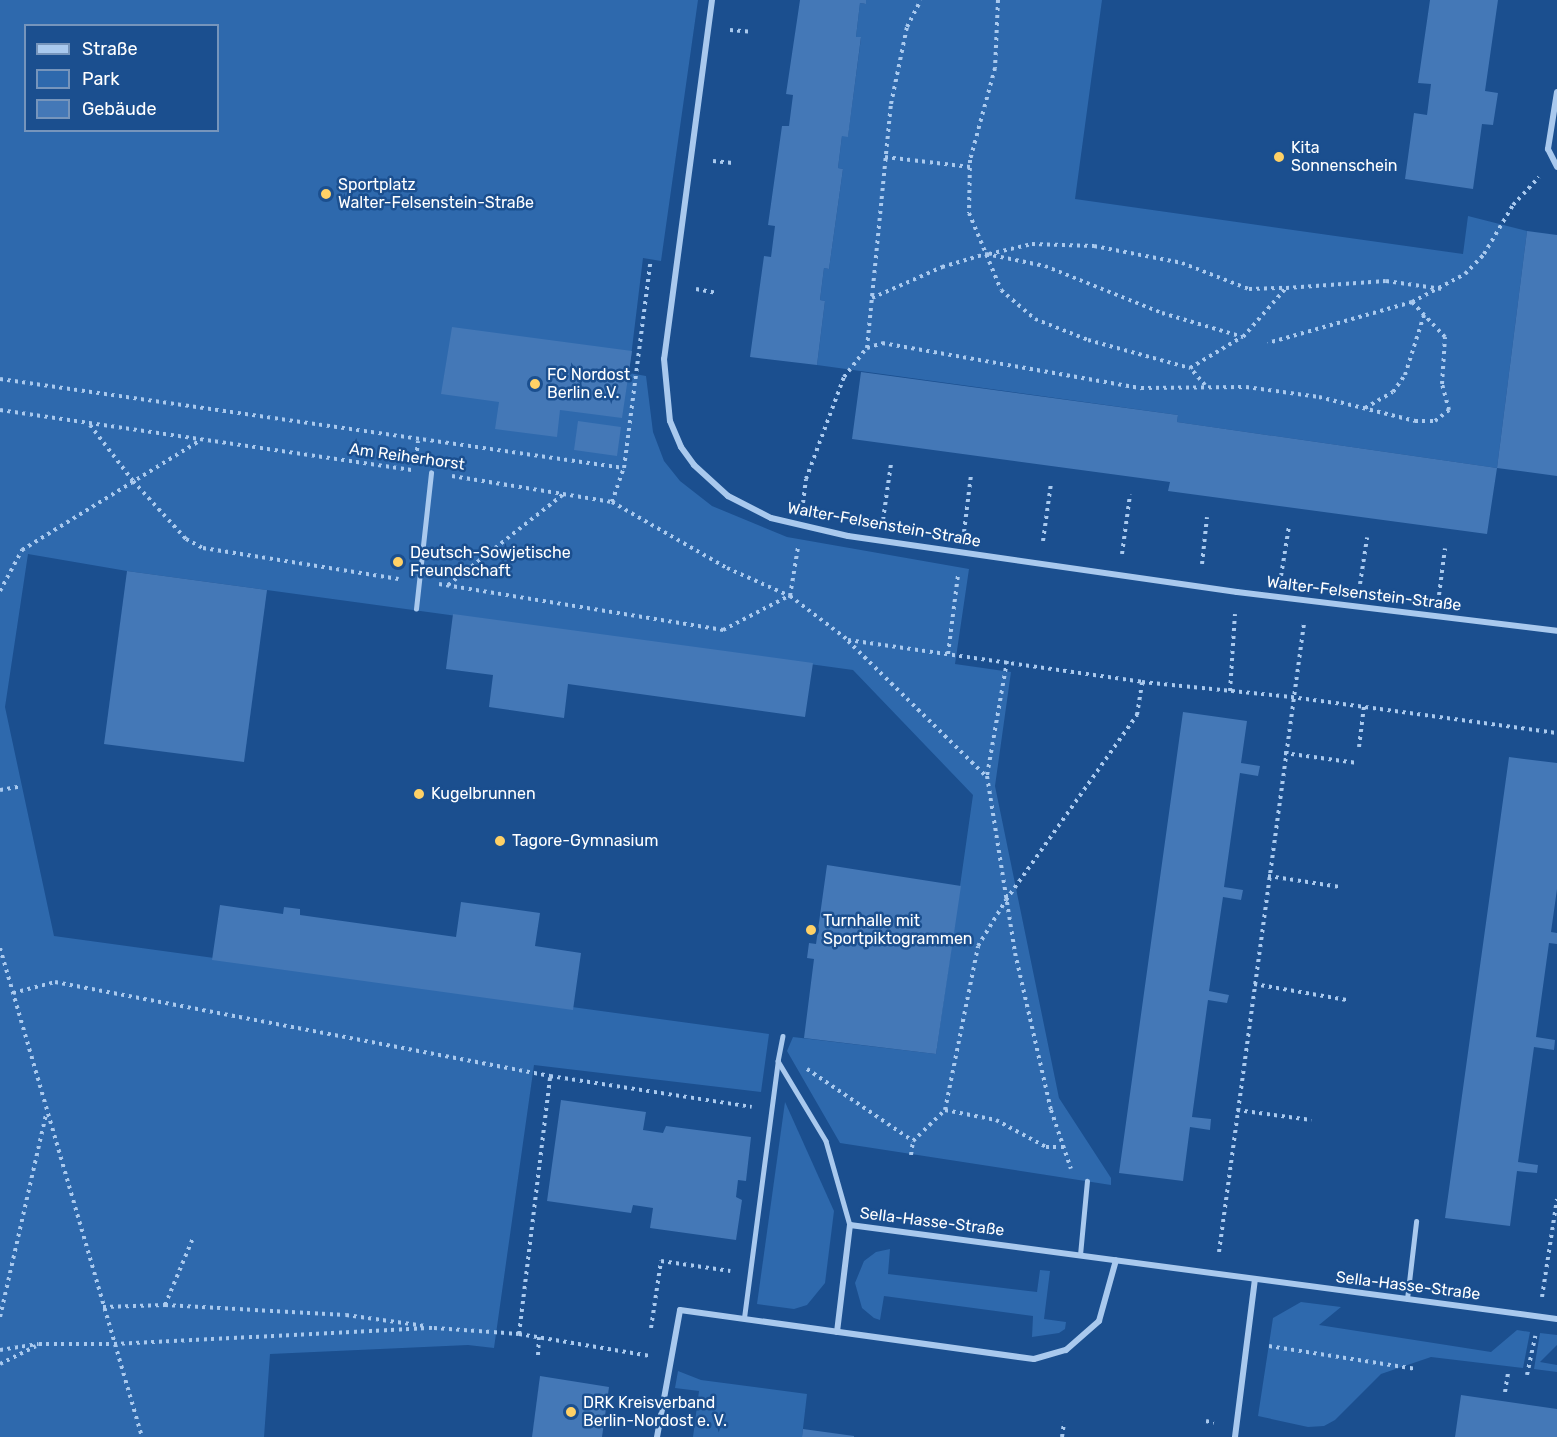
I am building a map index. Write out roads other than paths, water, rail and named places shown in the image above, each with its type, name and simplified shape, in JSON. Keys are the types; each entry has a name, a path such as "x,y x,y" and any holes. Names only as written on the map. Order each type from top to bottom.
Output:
{"street":[{"name":"Walter-Felsenstein-Straße","path":"712,0 664,359 665,393 670,421 694,465 728,496 771,518 800,526 880,541 1199,587 1557,632"},
{"path":"1556,166 1548,149 1557,92"},
{"name":"Sella-Hasse-Straße","path":"837,1332 850,1225 1557,1319"},
{"path":"657,1437 668,1360 680,1310 1034,1359 1066,1350 1099,1321 1116,1260"},
{"path":"1234,1437 1255,1279"}],"lane":[{"path":"416,609 431,473"},
{"path":"744,1318 783,1036"},
{"path":"778,1061 826,1141 850,1225"},
{"path":"1080,1255 1087,1181"},
{"path":"1407,1299 1416,1222"}],"place":[{"name":"Kita Sonnenschein","path":"1279,157"},
{"name":"Sportplatz Walter-Felsenstein-Straße","path":"326,194"},
{"name":"FC Nordost Berlin e.V.","path":"535,384"},
{"name":"Deutsch-Sowjetische Freundschaft","path":"398,562"},
{"name":"Kugelbrunnen","path":"419,794"},
{"name":"Tagore-Gymnasium","path":"500,841"},
{"name":"Turnhalle mit Sportpiktogrammen","path":"811,930"},
{"name":"DRK Kreisverband Berlin-Nordost e. V.","path":"571,1412"}]}
